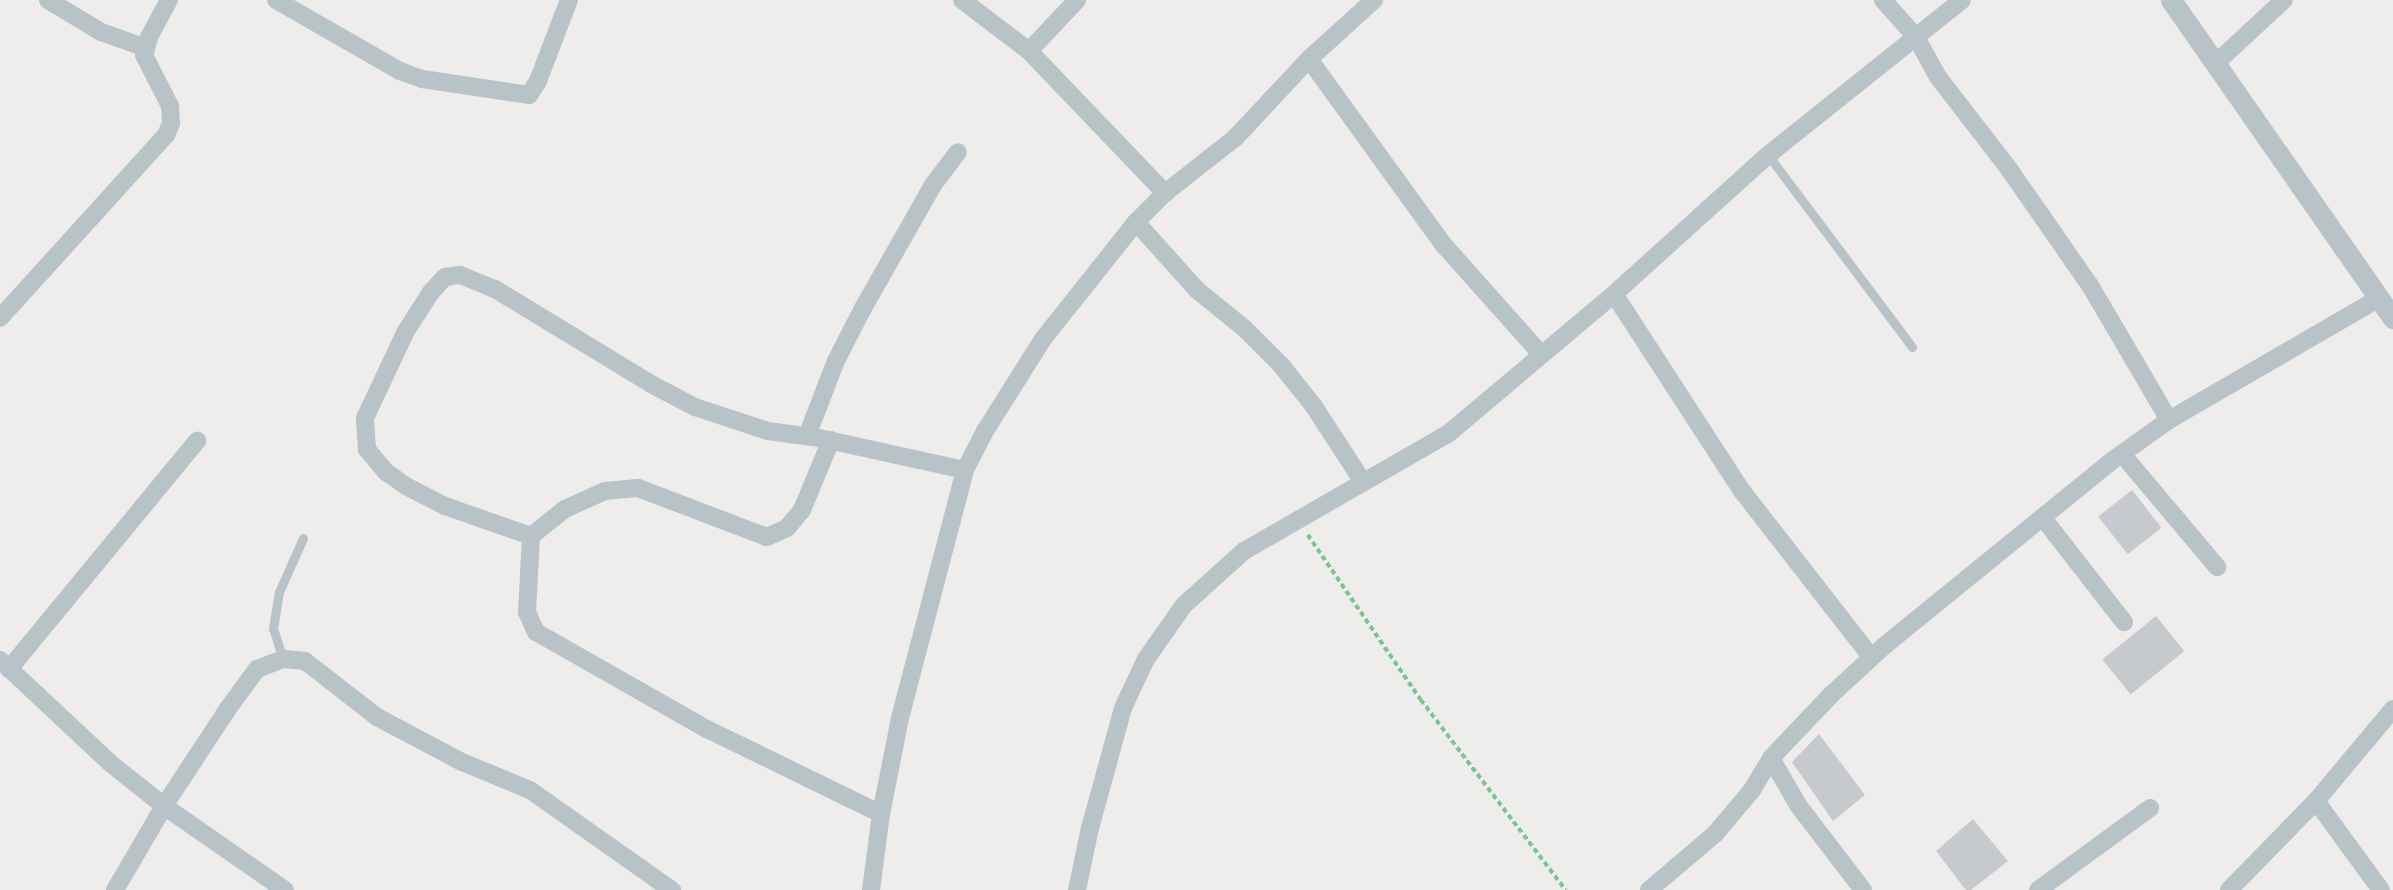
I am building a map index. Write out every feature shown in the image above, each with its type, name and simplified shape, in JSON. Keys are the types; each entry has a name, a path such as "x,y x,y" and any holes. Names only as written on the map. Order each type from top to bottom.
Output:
{"street":[{"path":"48,0 101,32 146,48"},
{"path":"0,318 166,135 171,123 170,106 150,72 144,55 169,0"},
{"path":"276,0 400,71 422,79 529,95 538,82 569,0"},
{"path":"962,0 1029,51 1165,193"},
{"path":"1029,51 1077,0"},
{"path":"871,890 881,814 900,718 965,470 985,431 1043,339 1136,222 1165,193 1235,138 1309,59 1374,0"},
{"path":"1883,0 1916,37 1938,77 2009,169 2091,287 2169,420"},
{"path":"1077,890 1090,828 1123,709 1146,659 1184,605 1244,551 1449,433 1614,294 1768,155 1962,0"},
{"path":"2172,0 2393,318"},
{"path":"2217,62 2284,0"},
{"path":"1309,59 1442,243 1541,354"},
{"path":"807,436 836,361 862,310 933,185 958,152"},
{"path":"1136,222 1197,290 1244,328 1281,366 1313,405 1363,482"},
{"path":"531,536 445,506 406,486 386,472 367,449 365,418 406,331 431,292 445,277 460,275 495,289 651,384 695,407 768,431 831,440 965,470"},
{"path":"1614,294 1742,491 1871,657"},
{"path":"1649,890 1715,834 1752,790 1771,758 1871,657 2043,517 2169,420 2378,299"},
{"path":"831,440 802,510 787,528 767,537 638,488 605,491 565,509 531,536 527,612 536,632 707,729 881,814"},
{"path":"197,441 4,664 110,762 164,806 285,890"},
{"path":"2122,454 2217,568"},
{"path":"2043,517 2124,622"},
{"path":"115,890 164,806 257,669 283,659 305,661 377,717 462,762 530,790 672,890"},
{"path":"2229,890 2316,801 2393,709"},
{"path":"1771,758 1798,805 1863,890"},
{"path":"2316,801 2381,890"},
{"path":"2038,890 2150,808"}],"lane":[{"path":"1768,155 1912,347"},
{"path":"283,659 273,629 277,604 279,592 303,538"}],"path":[{"path":"1297,520 1421,700 1566,890"}],"building":[{"path":"2132,490 2162,528 2128,554 2098,516"},
{"path":"2156,616 2184,651 2131,694 2102,659"},
{"path":"1819,734 1865,795 1833,821 1792,762"},
{"path":"1973,819 2008,861 1971,890 1966,890 1936,851"}]}
